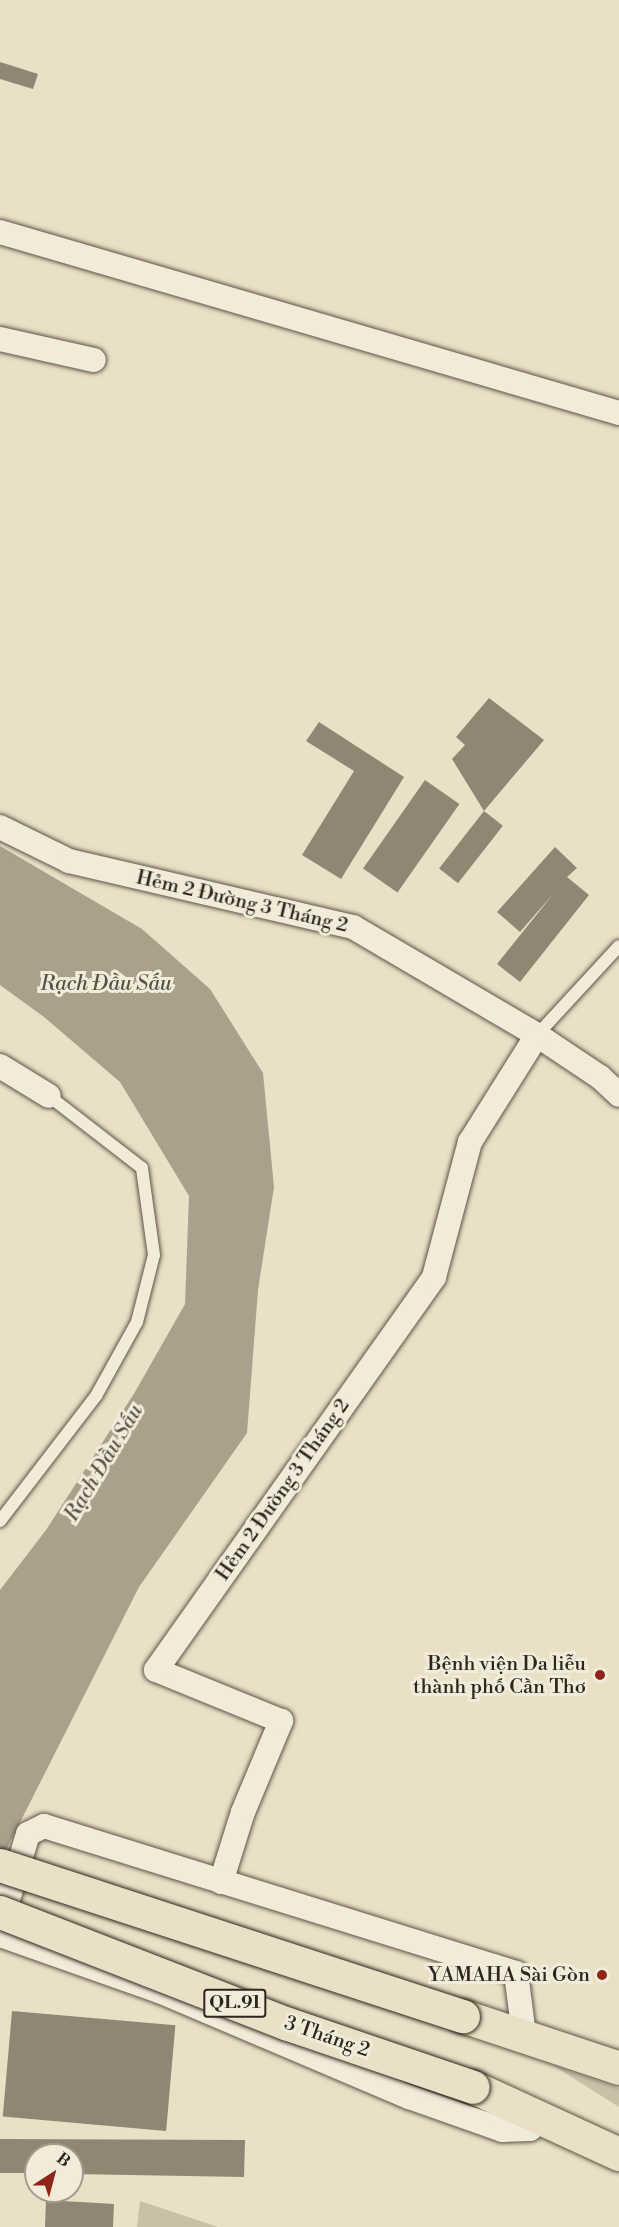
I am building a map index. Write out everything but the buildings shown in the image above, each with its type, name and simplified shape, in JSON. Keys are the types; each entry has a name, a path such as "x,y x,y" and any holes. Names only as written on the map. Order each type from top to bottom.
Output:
{"highway":[{"path":"0,1865 619,2068"},
{"name":"3 Tháng 2","path":"0,1912 288,2024 473,2087 544,2117 619,2154"}],"street":[{"path":"0,232 619,413"},
{"path":"0,339 94,360"},
{"name":"Hẻm 2 Đường 3 Tháng 2","path":"0,827 69,861 353,927 537,1035 470,1142 434,1277 156,1671 281,1721 243,1812 221,1882"},
{"path":"537,1035 600,1077 619,1095"},
{"path":"0,1066 49,1096"},
{"path":"0,1926 28,1834 44,1826 516,1973 524,2035"},
{"path":"0,1935 159,1991 409,2097 502,2130 530,2129 544,2117"}],"lane":[{"name":"Hẻm 2 Đường 3 Tháng 2","path":"537,1035 619,946"},
{"path":"0,1521 96,1396 137,1322 154,1255 142,1168 49,1096"}],"shaded area":[{"path":"554,2066 619,2088 619,2107"},
{"path":"140,2201 218,2227 137,2227"}],"water":[{"name":"Rạch Đầu Sấu","path":"0,846 142,929 210,989 263,1073 274,1187 258,1290 247,1433 139,1587 0,1862 0,1590 46,1530 135,1392 185,1304 189,1196 120,1082 44,1017 0,985"}],"place":[{"name":"Bệnh viện Da liễu thành phố Cần Thơ","path":"600,1675"},
{"name":"YAMAHA Sài Gòn","path":"602,1975"}]}
